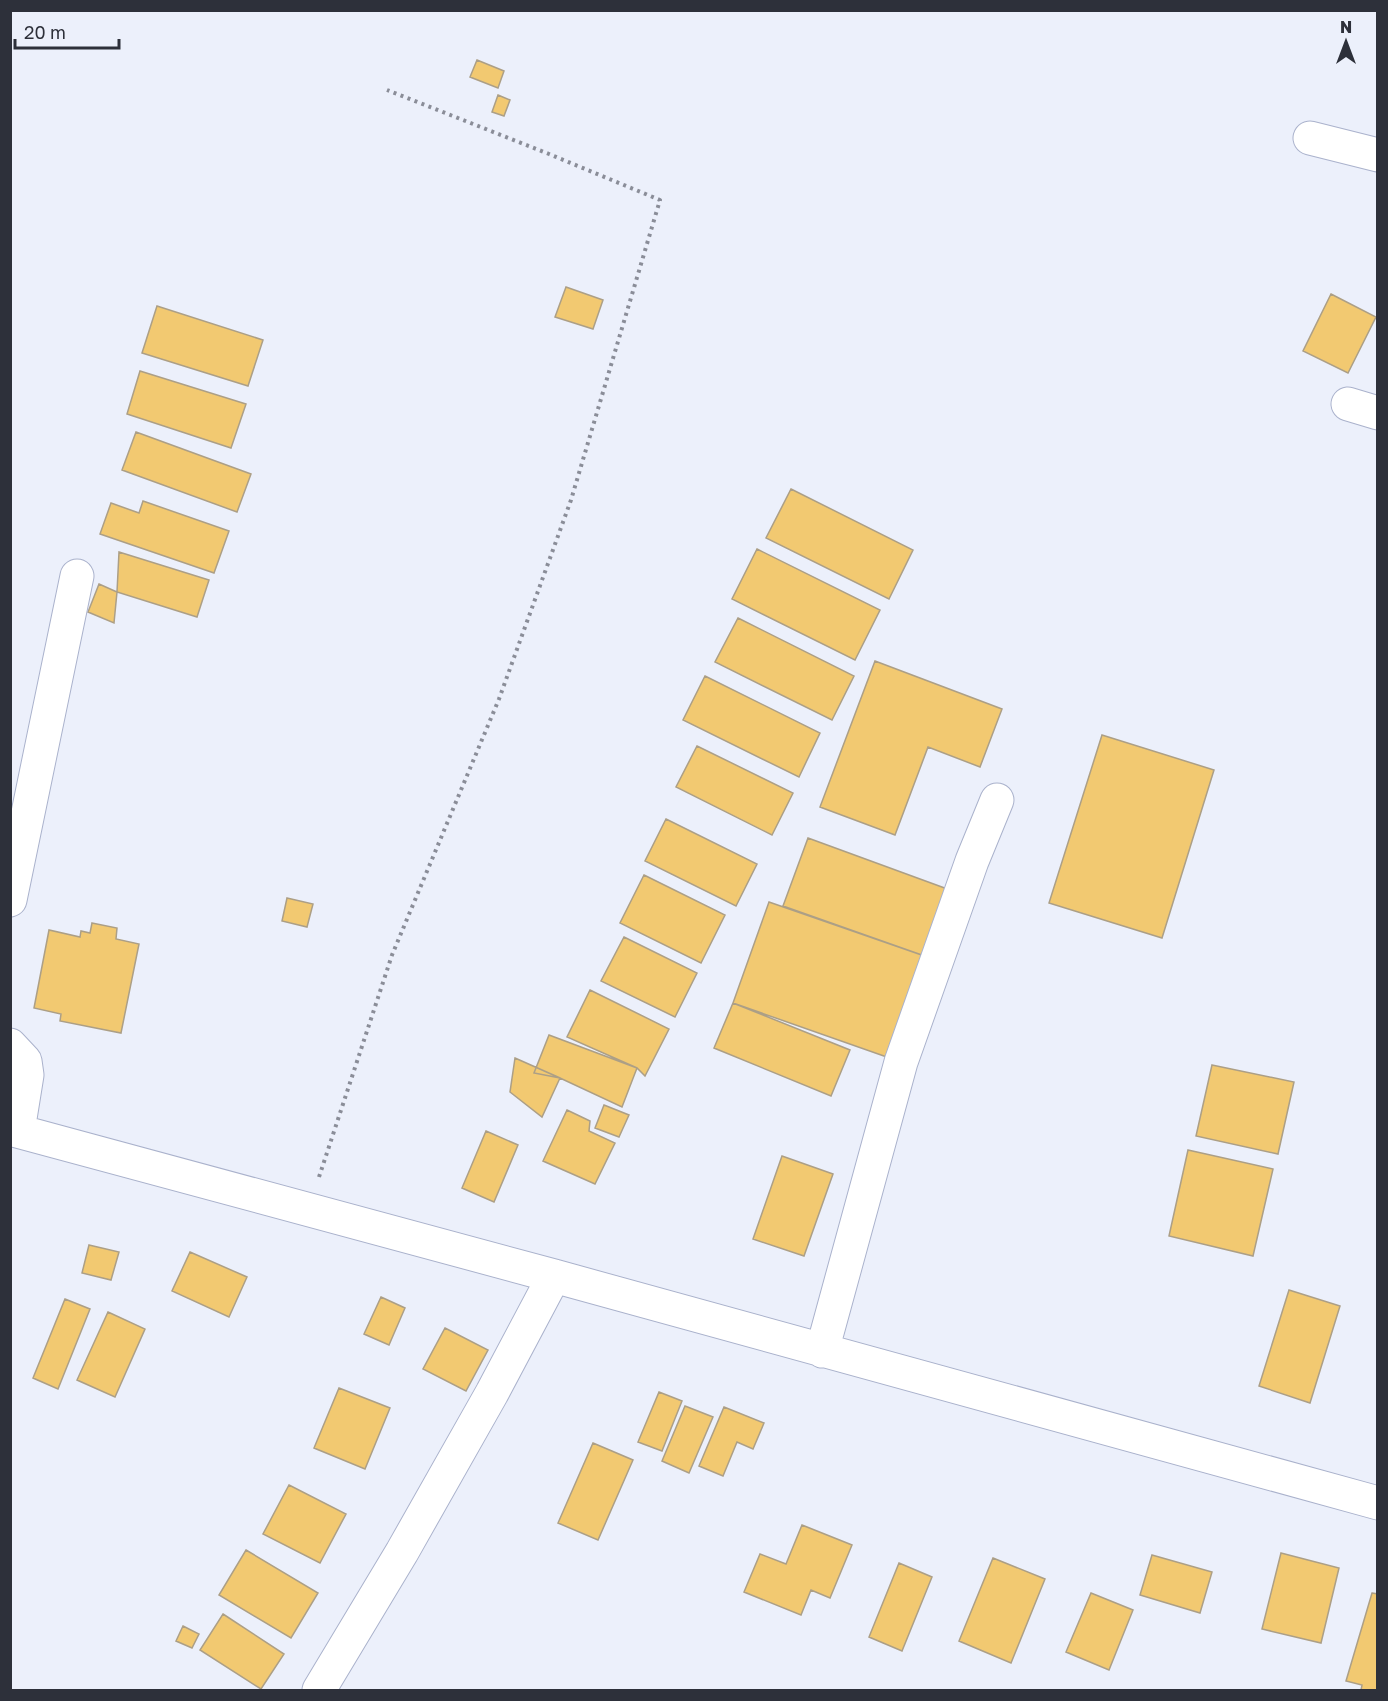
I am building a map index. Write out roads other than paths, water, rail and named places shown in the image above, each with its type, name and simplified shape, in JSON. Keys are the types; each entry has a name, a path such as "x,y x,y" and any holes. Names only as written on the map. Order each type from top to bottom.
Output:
{"street":[{"path":"1310,138 1377,155"},
{"path":"10,900 77,576"},
{"path":"822,1351 901,1062 972,861 997,800"},
{"path":"10,1045 24,1061 27,1075 14,1130 1377,1503"},
{"path":"319,1690 408,1542 492,1393 554,1276"}]}
